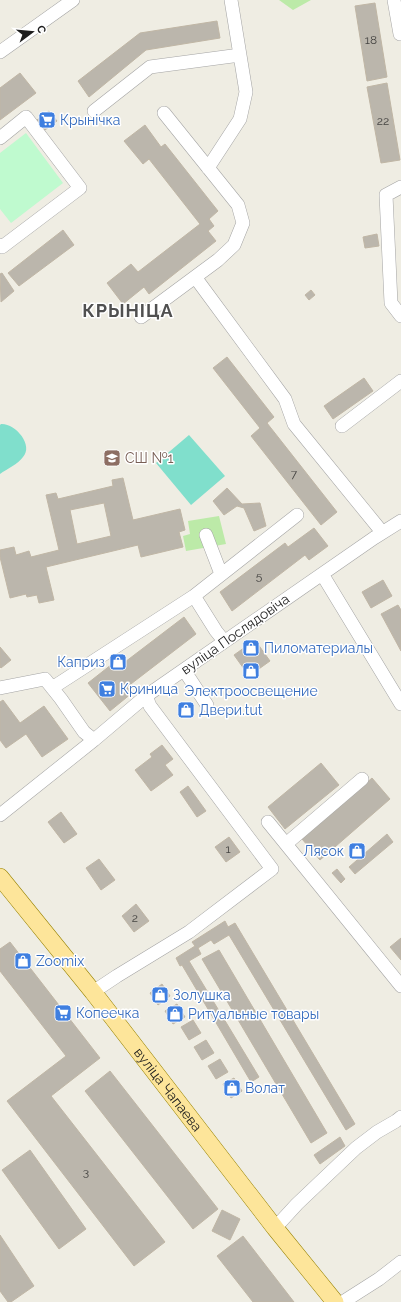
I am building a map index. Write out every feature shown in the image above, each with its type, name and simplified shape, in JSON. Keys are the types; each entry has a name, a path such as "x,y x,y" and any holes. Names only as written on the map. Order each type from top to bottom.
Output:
{"main road":[{"name":"вуліца Чапаева","path":"0,877 93,992 275,1228 335,1302"}],"street":[{"path":"0,52 73,0"},
{"path":"208,168 240,119 246,92 231,0"},
{"path":"394,0 400,36"},
{"path":"94,111 150,66 240,56"},
{"path":"141,317 218,260 234,246 243,224 238,205 164,112"},
{"path":"0,138 26,117 80,188 2,247 0,245"},
{"path":"401,187 386,195 391,303 401,316"},
{"path":"195,277 285,399 294,424 382,532"},
{"path":"342,426 401,381"},
{"path":"52,688 194,596 297,514"},
{"name":"вуліца Послядовіча","path":"0,815 94,740 146,696 382,532 401,521"},
{"path":"206,536 221,574"},
{"path":"322,574 399,698"},
{"path":"194,596 224,641"},
{"path":"184,670 207,705"},
{"path":"0,688 45,679 84,732 94,740"},
{"path":"93,992 189,932 272,869 150,706 146,696"},
{"path":"286,844 362,778"},
{"path":"268,822 401,986"},
{"path":"275,1228 296,1204 356,1148 377,1132 401,1117"},
{"path":"343,1302 379,1279 401,1262"}],"green space":[{"path":"279,0 311,0 293,10"},
{"path":"26,133 63,183 11,223 0,209 0,153"},
{"path":"219,516 226,544 186,551 183,536 190,534 188,521"}],"shaded area":[{"path":"0,425 12,427 17,431 25,441 26,452 21,460 0,474"},
{"path":"189,435 225,476 191,505 156,463"}],"building":[{"path":"375,3 387,77 367,81 355,6"},
{"path":"217,21 220,38 146,50 89,97 78,81 140,33"},
{"path":"20,73 36,93 0,120 0,88"},
{"path":"387,83 400,160 381,163 367,87"},
{"name":"Крынічка","path":"49,111 57,121 45,130 37,120"},
{"path":"145,125 161,147 165,144 218,211 209,219 214,226 208,231 216,241 149,294 144,287 123,304 107,283 131,264 138,272 200,224 149,159 143,164 124,141"},
{"path":"63,230 74,245 19,286 8,273"},
{"path":"377,234 379,246 365,248 363,237"},
{"path":"2,273 14,291 1,302 0,274"},
{"path":"311,290 315,295 309,300 305,295"},
{"path":"227,357 274,417 267,423 337,512 321,525 251,436 260,428 213,368"},
{"path":"364,378 373,391 333,419 324,406"},
{"path":"123,478 133,520 180,509 185,530 179,532 183,547 141,557 138,545 46,567 54,600 39,603 37,595 27,597 26,594 10,598 0,557 0,550 14,547 16,555 29,551 31,557 59,550 46,495 56,493 58,499 113,486 112,480","holes":["104,503 111,536 77,544 70,510"]},
{"path":"227,488 242,504 260,503 266,526 254,531 244,508 237,506 224,515 213,501"},
{"path":"314,528 328,546 309,560 305,555 232,611 220,592 285,543 288,547"},
{"path":"383,580 392,596 371,608 362,592"},
{"path":"398,605 401,610 401,651 381,614"},
{"path":"184,617 196,634 127,687 132,693 110,711 88,683 121,657 125,662"},
{"path":"255,640 270,661 249,676 234,655"},
{"path":"0,647 11,660 1,668 0,667"},
{"path":"3,700 20,723 44,706 68,739 42,757 26,734 6,748 0,740 0,702"},
{"path":"162,745 173,759 165,765 173,775 151,791 135,770 152,757 150,754"},
{"path":"321,763 339,785 285,829 268,807"},
{"path":"372,778 390,799 320,860 302,839"},
{"path":"188,786 206,811 197,817 180,792"},
{"path":"61,812 77,834 64,843 48,822"},
{"path":"387,834 393,842 355,874 349,867"},
{"path":"229,837 240,852 226,862 215,847"},
{"path":"99,859 115,880 101,890 86,868"},
{"path":"337,869 345,879 341,883 332,873"},
{"path":"136,904 149,921 134,932 122,916"},
{"path":"225,921 228,927 235,923 355,1124 346,1130 229,935 214,944 211,940 198,948 201,954 189,961 259,1077 251,1082 182,965 180,966 176,958 195,946 192,942"},
{"path":"401,938 401,960 390,947"},
{"path":"10,942 100,1058 51,1096 165,1242 134,1266 7,1101 66,1056 0,971 0,949"},
{"path":"219,950 327,1133 311,1143 202,959"},
{"name":"Золушка","path":"162,984 170,996 158,1005 150,993"},
{"name":"Ритуальные товары","path":"177,1004 185,1017 173,1024 165,1011"},
{"path":"193,1020 201,1033 189,1040 181,1027"},
{"path":"206,1040 214,1053 202,1060 194,1047"},
{"path":"220,1059 228,1072 216,1079 208,1066"},
{"path":"110,1071 218,1209 193,1229 85,1091"},
{"name":"Волат","path":"234,1078 242,1091 231,1098 223,1084"},
{"path":"340,1137 345,1146 320,1164 314,1155"},
{"path":"30,1150 86,1229 59,1249 2,1170"},
{"path":"222,1210 240,1219 230,1240 212,1231"},
{"path":"0,1235 34,1286 11,1302 8,1302 0,1291"},
{"path":"243,1236 294,1302 253,1302 217,1256"}],"place":[{"name":"Крынічка","path":"47,120"},
{"name":"СШ №1","path":"112,458"},
{"name":"Пиломатериалы","path":"251,648"},
{"name":"Каприз","path":"118,662"},
{"name":"Электроосвещение","path":"251,671"},
{"name":"Криница","path":"107,689"},
{"name":"Двери.tut","path":"186,710"},
{"name":"Лясок","path":"357,851"},
{"name":"Zoomix","path":"23,961"},
{"name":"Золушка","path":"160,995"},
{"name":"Копеечка","path":"63,1013"},
{"name":"Ритуальные товары","path":"175,1014"},
{"name":"Волат","path":"232,1088"}],"district":[{"name":"КРЫНІЦА","path":"128,310"}]}
